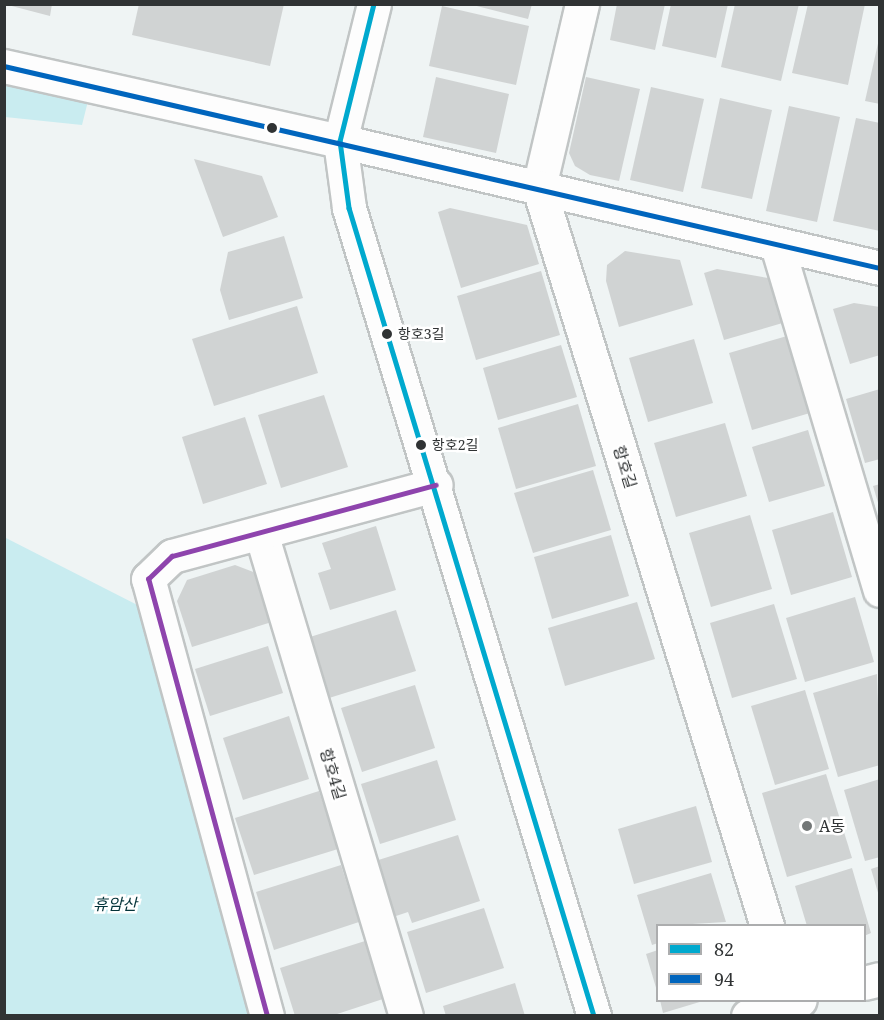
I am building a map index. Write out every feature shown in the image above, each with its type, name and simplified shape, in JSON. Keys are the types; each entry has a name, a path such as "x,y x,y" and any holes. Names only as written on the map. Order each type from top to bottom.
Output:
{"street":[{"path":"374,4 340,141 349,208 436,485 594,1016"},
{"path":"539,188 582,4"},
{"path":"4,66 340,141 879,268"},
{"name":"항호길","path":"539,188 766,924"},
{"path":"777,244 879,590"},
{"path":"267,1016 148,579 172,556 436,485"},
{"name":"항호4길","path":"261,533 406,1016"},
{"path":"748,1016 794,1005"}],"green space":[{"path":"5,78 89,97 82,125 5,117"},
{"name":"휴암산","path":"4,537 157,615 258,1015 5,1015"}],"building":[{"path":"4,4 52,4 50,16"},
{"path":"139,4 284,4 270,66 132,35"},
{"path":"469,4 532,4 528,19"},
{"path":"617,4 665,4 655,50 610,40"},
{"path":"671,4 728,4 716,58 662,46"},
{"path":"735,4 799,4 781,81 721,67"},
{"path":"808,4 865,4 848,85 792,73"},
{"path":"442,6 529,26 516,85 429,66"},
{"path":"880,40 880,104 865,101"},
{"path":"436,77 509,94 496,153 423,137"},
{"path":"586,77 640,89 619,181 590,175 575,166 569,153"},
{"path":"651,87 704,99 683,192 630,180"},
{"path":"720,98 772,110 752,199 701,188"},
{"path":"789,106 840,117 817,222 766,211"},
{"path":"856,118 880,123 880,231 833,221"},
{"path":"194,159 262,176 278,217 223,237"},
{"path":"450,208 527,225 539,264 461,288 438,212"},
{"path":"284,236 303,298 229,320 220,290 228,252"},
{"path":"625,251 680,260 693,305 619,327 606,281 607,265"},
{"path":"717,269 774,279 786,322 724,340 704,273"},
{"path":"541,271 560,335 476,360 457,296"},
{"path":"854,303 880,307 880,355 850,364 833,309"},
{"path":"297,306 318,373 214,406 192,339"},
{"path":"787,336 810,413 752,430 729,353"},
{"path":"694,339 713,403 648,422 629,358"},
{"path":"561,345 577,397 498,420 483,368"},
{"path":"880,389 880,459 865,463 846,399"},
{"path":"324,395 348,467 281,488 258,415"},
{"path":"578,404 596,466 516,489 498,428"},
{"path":"245,417 267,484 203,504 182,437"},
{"path":"725,423 747,496 676,517 654,443"},
{"path":"808,430 825,486 769,502 752,447"},
{"path":"593,470 611,530 533,553 514,493"},
{"path":"880,484 880,506 879,506 873,486"},
{"path":"833,512 852,577 791,595 772,530"},
{"path":"750,515 772,589 711,607 689,533"},
{"path":"376,526 396,590 330,610 318,573 331,569 322,543"},
{"path":"611,535 629,596 552,619 534,557"},
{"path":"235,565 261,575 275,621 192,647 177,601 187,580"},
{"path":"855,597 874,662 805,682 786,618"},
{"path":"637,602 655,659 565,686 548,628"},
{"path":"774,604 797,679 732,698 710,623"},
{"path":"396,610 416,671 329,698 310,637"},
{"path":"268,646 283,693 210,716 195,669"},
{"name":"A동","path":"877,674 880,765 838,777 813,693"},
{"path":"415,685 435,748 362,772 341,708"},
{"path":"805,690 829,769 775,785 751,706"},
{"path":"289,716 309,779 243,800 223,738"},
{"path":"437,760 456,820 380,844 361,784"},
{"name":"A동","path":"826,774 852,858 787,877 762,793"},
{"path":"880,779 880,857 865,861 844,790"},
{"path":"319,791 338,849 254,875 235,818"},
{"path":"696,806 712,862 634,884 618,829"},
{"path":"458,835 480,901 412,923 408,912 390,918 372,862"},
{"path":"341,865 359,922 274,950 256,892"},
{"path":"880,866 880,896 879,896 871,869"},
{"path":"852,868 871,933 866,935 866,924 806,924 795,886"},
{"path":"711,873 726,922 656,924 656,944 652,945 637,895"},
{"path":"484,908 504,968 426,993 407,932"},
{"path":"365,941 383,999 331,1016 295,1016 280,968"},
{"path":"656,951 656,988 646,954"},
{"path":"515,983 525,1016 446,1016 443,1006"},
{"path":"660,1002 700,1002 663,1013"}],"transit line":[{"name":"82","path":"374,4 340,141 349,208 594,1016"},
{"name":"94","path":"4,66 880,268"},
{"path":"267,1016 148,579 172,556 436,485"}],"place":[{"name":"항호3길","path":"387,334"},
{"name":"항호2길","path":"421,445"},
{"name":"A동","path":"807,826"}]}
